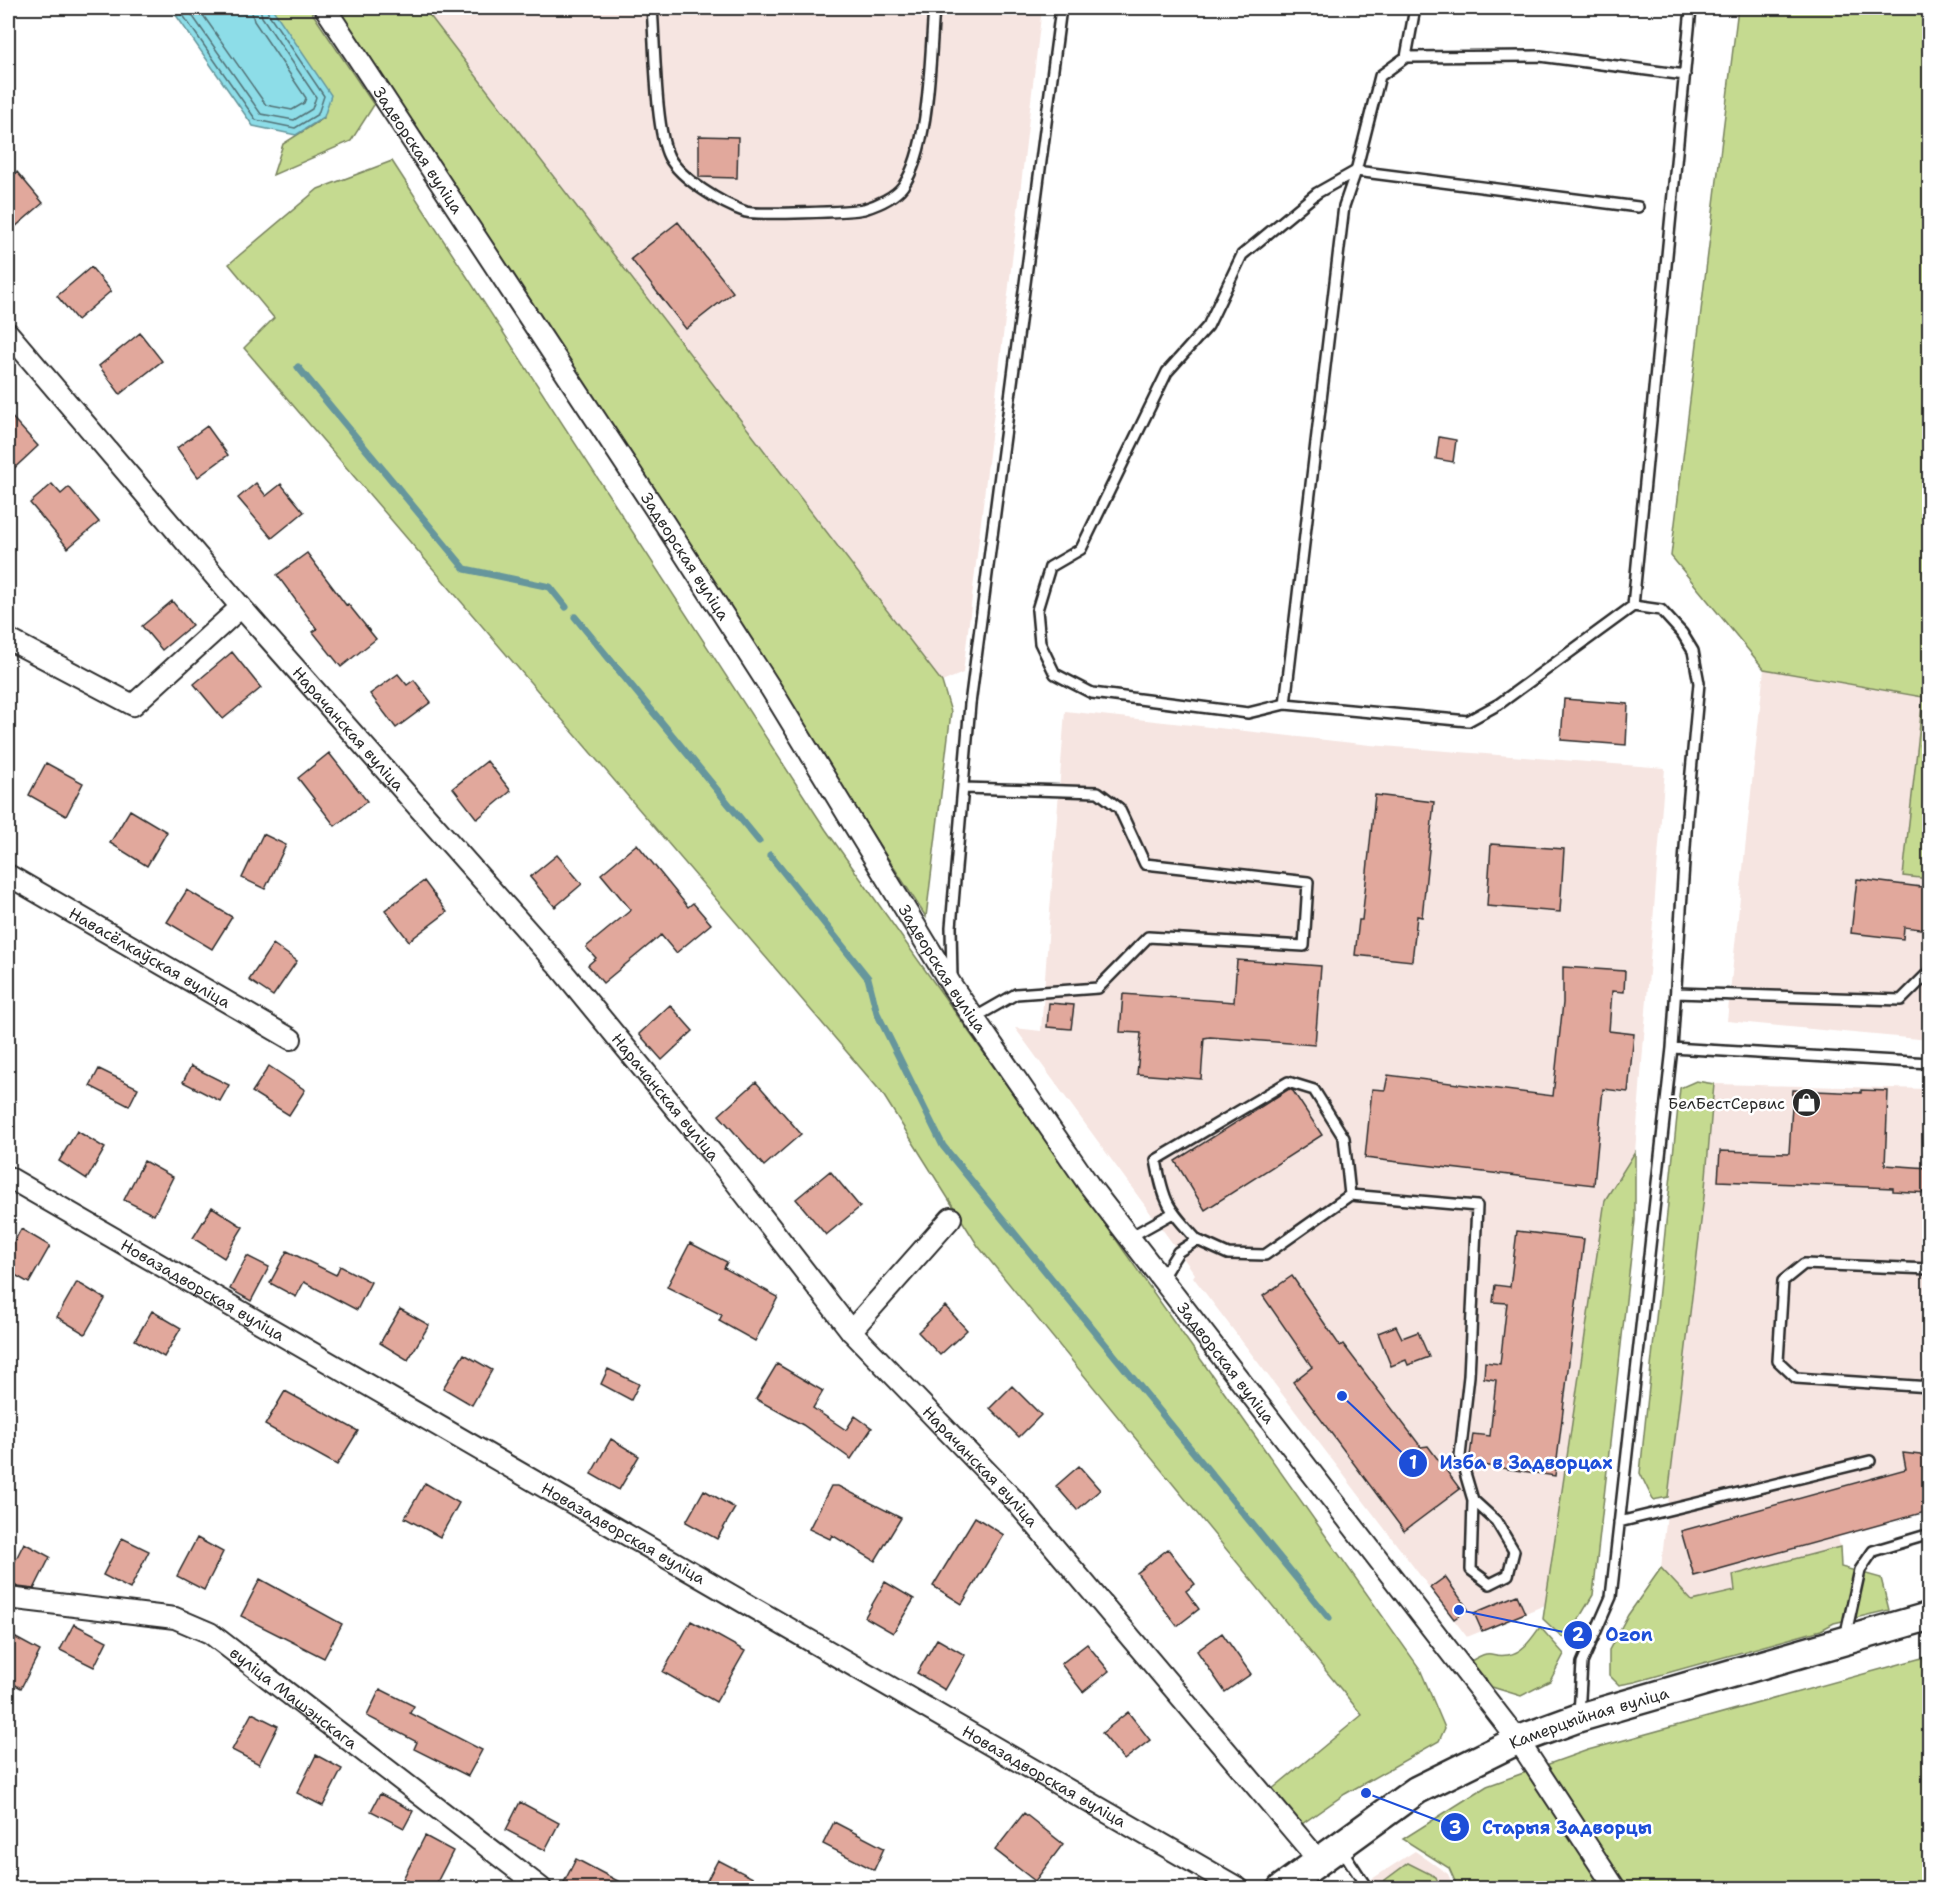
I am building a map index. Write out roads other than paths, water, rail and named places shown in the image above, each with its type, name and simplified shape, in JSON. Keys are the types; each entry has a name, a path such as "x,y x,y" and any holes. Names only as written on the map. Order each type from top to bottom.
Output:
{"main road":[{"name":"Камерцыйная вуліца","path":"1282,1888 1331,1855 1417,1790 1518,1740 1578,1718 1929,1616"}],"street":[{"name":"Задворская вуліца","path":"326,8 771,689 952,986 1089,1185 1518,1740 1616,1888"},
{"name":"Нарачанская вуліца","path":"8,333 240,607 556,963 730,1175 851,1331 1017,1503 1331,1855"},
{"path":"8,639 133,705 240,607"},
{"name":"Навасёлкаўская вуліца","path":"8,875 291,1039"},
{"name":"Новазадворская вуліца","path":"8,1177 1238,1888"},
{"path":"851,1331 951,1218"},
{"name":"вуліца Машэнскага","path":"8,1598 175,1618 210,1632 541,1888"}],"lane":[{"path":"652,8 662,133 669,158 692,182 716,198 748,213 864,209 888,199 903,186 920,147 934,8"},
{"path":"952,986 951,927 970,704 1061,8"},
{"path":"1406,57 1415,8"},
{"path":"1633,606 1691,8"},
{"path":"1285,704 1344,206 1356,171 1380,76 1406,57 1540,56 1685,75"},
{"path":"1578,1718 1582,1664 1611,1598 1672,1048 1687,817 1699,683 1693,651 1682,633 1661,610 1633,606 1499,704 1468,721 1285,704 1248,712 1092,693 1055,674 1040,643 1037,610 1050,567 1081,549 1167,372 1208,326 1242,255 1317,193 1356,171 1638,207"},
{"path":"963,788 1098,792 1119,808 1145,864 1308,882 1304,946 1148,937 1098,988 1016,994 974,1018"},
{"path":"1676,993 1901,1000 1929,971"},
{"path":"1672,1048 1929,1063"},
{"path":"1350,1195 1344,1138 1314,1090 1288,1082 1155,1160 1163,1197 1173,1213 1197,1240 1228,1254 1264,1256 1350,1195 1477,1206 1468,1376 1460,1456 1473,1500 1471,1570 1490,1584 1508,1575 1514,1551 1496,1521 1473,1500"},
{"path":"1130,1237 1173,1213"},
{"path":"1161,1279 1178,1252 1197,1240"},
{"path":"1929,1269 1804,1264 1783,1281 1778,1361 1796,1378 1929,1387"},
{"path":"1619,1522 1870,1461"},
{"path":"1844,1640 1860,1570 1873,1551 1929,1534"},
{"path":"1331,1855 1366,1888"}],"water":[{"path":"171,8 272,8 331,95 324,117 296,135 253,126"}],"waterway":[{"path":"298,367 465,569 550,587 566,607"},
{"path":"575,617 759,841"},
{"path":"770,855 868,978 877,1013 943,1146 1329,1618"}],"place":[{"name":"БелБестСервис","path":"1806,1103"},
{"name":"Изба в Задворцах","path":"1342,1396"},
{"name":"Ozon","path":"1459,1610"},
{"name":"Старыя Задворцы","path":"1366,1793"}]}
